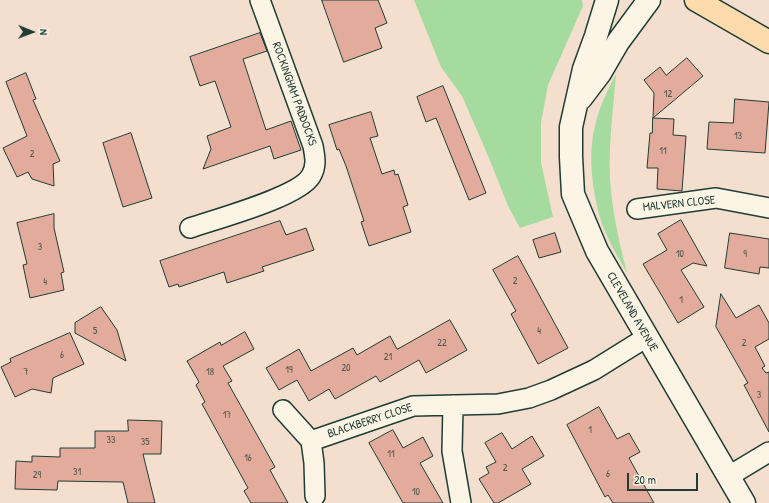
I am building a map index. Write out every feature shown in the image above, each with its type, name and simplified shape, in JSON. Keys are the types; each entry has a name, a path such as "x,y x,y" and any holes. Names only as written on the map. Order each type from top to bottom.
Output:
{"main road":[{"path":"696,0 769,42"}],"street":[{"name":"ROCKINGHAM PADDOCKS","path":"190,228 281,198 298,189 311,177 316,164 313,146 260,0"},
{"name":"CLEVELAND AVENUE","path":"607,0 584,69 571,128 570,157 573,194 597,251 744,503"},
{"name":"CLEVELAND AVENUE","path":"576,106 600,72 618,42 649,0"},
{"name":"MALVERN CLOSE","path":"637,208 716,198 769,208"},
{"name":"BLACKBERRY CLOSE","path":"311,441 412,406 498,404 529,398 551,390 594,370 647,337"},
{"path":"453,405 452,451 461,503"},
{"name":"BLACKBERRY CLOSE","path":"282,410 311,441 314,463 315,496"},
{"path":"729,476 769,452"}],"green space":[{"path":"414,0 582,0 583,6 548,85 541,123 541,163 553,217 520,228 508,206 462,96 441,67"},
{"path":"616,74 611,133 610,177 612,201 627,273 609,240 600,217 594,192 591,164 591,151 597,119 609,87"}],"building":[{"path":"322,0 378,0 387,23 375,28 382,48 344,62"},
{"path":"260,33 267,51 243,59 266,130 291,121 301,150 274,159 270,146 203,169 211,149 207,136 231,127 215,81 200,86 190,57"},
{"path":"687,58 703,76 653,118 654,93 644,80 660,67 666,75"},
{"path":"26,73 36,99 33,100 60,161 53,164 54,186 32,179 28,172 17,177 3,148 27,136 6,82"},
{"path":"443,86 486,193 469,200 436,118 426,122 417,97"},
{"path":"735,99 769,102 765,153 707,149 709,122 733,123"},
{"path":"371,112 378,136 370,138 382,174 394,170 395,175 398,174 408,205 403,207 411,232 369,246 361,222 364,221 346,166 339,149 337,150 329,125"},
{"path":"653,118 674,119 673,135 686,136 682,191 657,189 658,168 647,168"},
{"path":"131,133 152,198 123,207 103,143"},
{"path":"54,214 54,228 64,272 61,273 64,290 30,298 23,265 27,264 17,223"},
{"path":"681,220 707,266 693,263 681,270 704,307 678,323 643,264 667,250 658,234"},
{"path":"280,221 286,235 306,228 314,250 262,267 264,271 227,283 224,272 179,287 178,284 169,287 160,261"},
{"path":"555,233 561,252 539,258 533,240"},
{"path":"730,233 769,239 769,268 760,267 759,274 725,268"},
{"path":"518,256 568,348 538,364 511,314 516,311 493,270"},
{"path":"721,294 736,318 759,305 769,323 769,339 755,347 765,366 762,368 766,373 769,372 769,432 744,385 748,383 716,327"},
{"path":"101,307 117,330 126,361 75,333 75,323"},
{"path":"450,320 467,350 426,373 419,360 380,382 376,376 335,399 329,389 309,401 297,380 279,390 266,368 299,349 311,371 353,348 357,355 390,336 397,349"},
{"path":"245,332 254,349 223,366 232,381 228,383 275,467 270,470 288,503 251,503 244,491 248,488 202,404 205,402 196,385 199,382 187,361 220,342 221,345"},
{"path":"70,333 84,364 53,378 51,393 32,389 15,397 1,367 11,362 10,359"},
{"path":"599,407 617,439 629,433 640,452 629,458 654,503 613,503 608,495 605,497 567,425"},
{"path":"128,420 162,421 161,454 143,454 155,503 128,503 123,482 58,481 57,490 15,489 16,461 32,462 32,456 60,457 60,448 95,448 95,431 128,431"},
{"path":"393,430 403,448 423,437 433,456 420,463 443,503 403,503 369,443"},
{"path":"502,433 512,449 532,436 544,456 522,469 531,484 498,503 494,503 479,479 489,473 486,467 496,462 485,443"}]}
